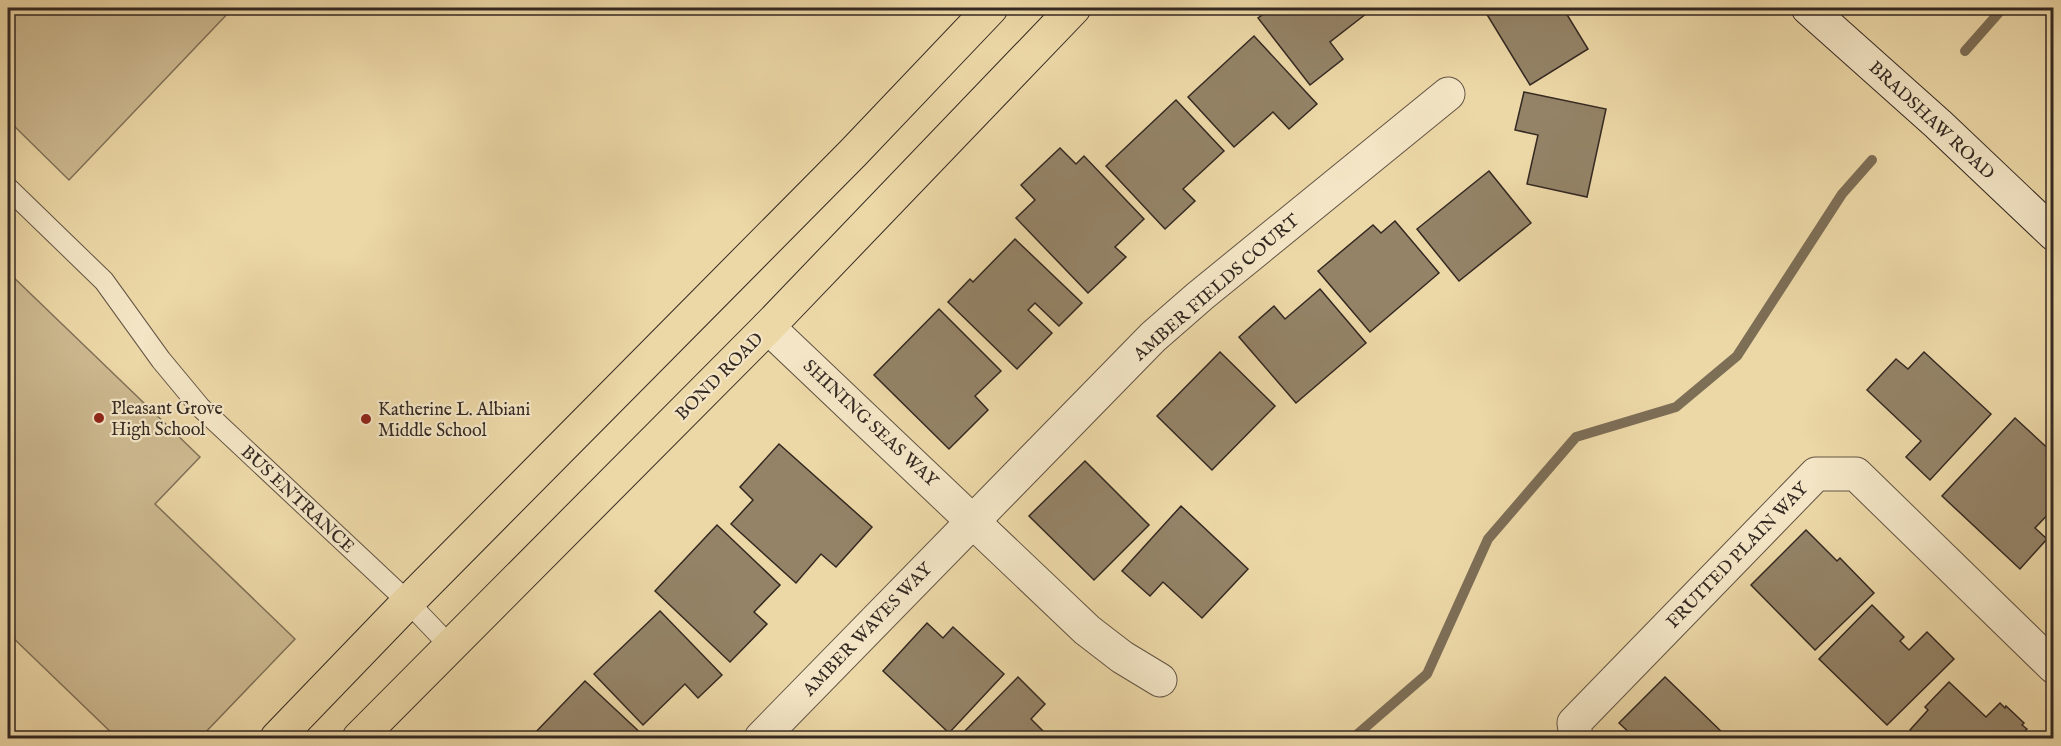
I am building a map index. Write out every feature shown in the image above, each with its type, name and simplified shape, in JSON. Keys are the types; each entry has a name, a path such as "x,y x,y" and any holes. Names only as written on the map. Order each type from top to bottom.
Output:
{"main road":[{"path":"277,738 852,153 991,8"},
{"name":"BOND ROAD","path":"359,738 768,327 1074,8"}],"street":[{"name":"BRADSHAW ROAD","path":"1808,8 1938,124 2054,234"},
{"name":"AMBER FIELDS COURT","path":"973,520 1153,337 1448,94"},
{"name":"SHINING SEAS WAY","path":"768,327 1087,630 1122,657 1160,680"},
{"name":"FRUITED PLAIN WAY","path":"1576,738 1574,723 1816,474 1856,474 2054,667"},
{"name":"AMBER WAVES WAY","path":"761,738 973,520"}],"lane":[{"name":"BUS ENTRANCE","path":"8,188 104,280 162,360 200,407 408,603 450,646"}],"shaded area":[{"path":"8,8 233,8 69,180 8,120"},
{"name":"Pleasant Grove High School","path":"8,272 200,457 155,504 295,639 200,738 117,738 8,633"}],"building":[{"path":"1272,8 1369,8 1371,10 1330,42 1343,59 1310,85 1258,18"},
{"path":"1483,8 1563,8 1588,49 1530,85"},
{"path":"1254,36 1317,104 1289,129 1273,112 1234,147 1188,97"},
{"path":"1524,92 1606,109 1587,197 1527,184 1538,135 1515,130"},
{"path":"1176,100 1224,151 1183,189 1195,201 1165,229 1106,166"},
{"path":"1060,148 1076,164 1084,156 1144,219 1115,247 1126,257 1088,293 1016,218 1035,200 1021,185"},
{"path":"1489,171 1531,223 1459,281 1417,229"},
{"path":"1395,221 1439,273 1370,332 1318,271 1373,225 1381,233"},
{"path":"1015,239 1082,303 1059,326 1035,303 1028,310 1052,333 1017,369 948,302 970,279 973,282"},
{"path":"1320,289 1366,343 1296,403 1239,337 1274,306 1285,319"},
{"path":"939,309 1001,371 975,396 988,410 949,449 874,375"},
{"path":"1220,352 1275,406 1212,470 1157,416"},
{"path":"1924,352 1991,414 1930,480 1906,457 1921,441 1867,390 1896,359 1908,369"},
{"path":"2015,418 2054,454 2054,508 2035,528 2047,539 2020,569 1942,496"},
{"path":"779,444 872,527 836,567 821,554 796,583 731,524 753,500 740,487"},
{"path":"1085,461 1149,525 1094,580 1029,516"},
{"path":"1181,506 1248,569 1202,618 1163,582 1150,596 1122,571"},
{"path":"717,525 780,585 754,612 767,624 730,662 655,591"},
{"path":"1806,530 1837,561 1840,558 1874,593 1815,650 1751,585"},
{"path":"1872,605 1904,637 1900,641 1909,650 1927,632 1954,659 1887,725 1819,659"},
{"path":"660,611 722,675 698,698 685,684 643,725 594,674"},
{"path":"927,623 943,638 953,627 1004,674 949,733 883,671"},
{"path":"1018,677 1045,704 1031,719 1050,738 958,738"},
{"path":"1665,677 1728,738 1633,738 1619,723"},
{"path":"585,681 646,738 530,738"},
{"path":"1949,682 1986,717 2000,703 2024,723 2022,725 2027,729 2018,738 1919,738 1910,730 1928,710 1925,707"}],"waterway":[{"path":"1965,51 2003,8"},
{"path":"1353,738 1427,674 1488,539 1576,437 1676,407 1737,356 1842,194 1872,160"}],"place":[{"name":"Pleasant Grove High School","path":"99,418"},
{"name":"Katherine L. Albiani Middle School","path":"366,419"}]}
